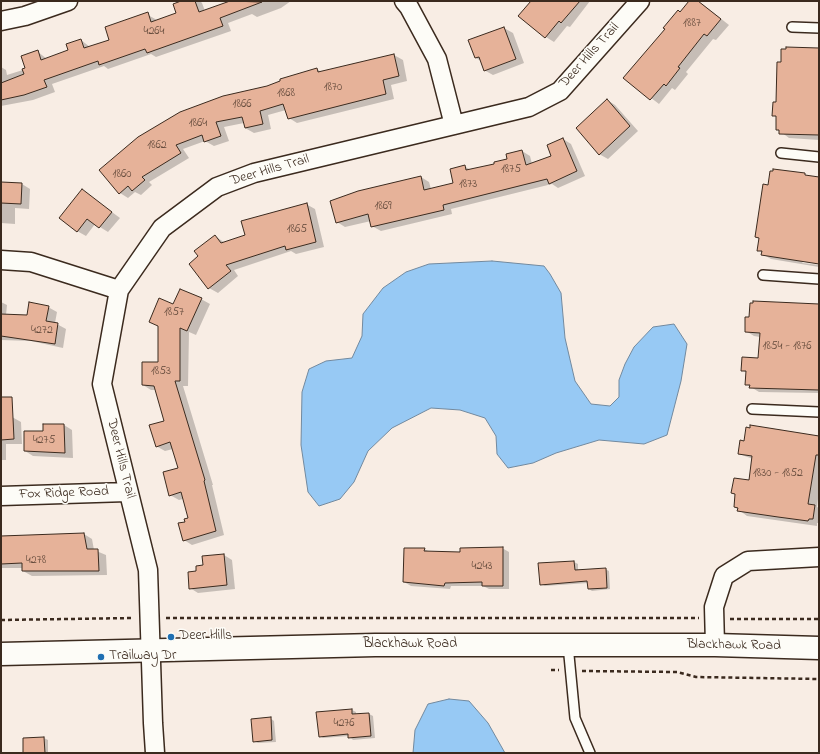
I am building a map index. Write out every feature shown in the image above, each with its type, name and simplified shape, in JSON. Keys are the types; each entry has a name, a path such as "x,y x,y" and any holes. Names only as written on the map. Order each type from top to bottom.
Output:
{"street":[{"path":"1,21 25,16 68,1"},
{"path":"404,1 409,7 437,59 454,125"},
{"name":"Deer Hills Trail","path":"155,753 148,570 127,492 102,384 120,290 162,228 217,187 254,173 529,107 560,91 640,1"},
{"path":"1,260 31,262 120,290"},
{"name":"Fox Ridge Road","path":"1,496 127,492"},
{"path":"715,645 714,607 724,576 748,561 819,557"},
{"name":"Blackhawk Road","path":"1,654 152,649 375,645 715,645 819,648"}],"lane":[{"path":"792,27 819,28"},
{"path":"781,152 819,156"},
{"path":"763,275 819,280"},
{"path":"752,409 819,412"},
{"path":"568,645 569,670 575,718 590,753"}],"path":[{"path":"1,620 150,618 819,619"},
{"path":"551,670 676,672 696,677 819,679"}],"water":[{"path":"492,261 544,266 550,274 561,293 565,338 575,381 591,404 610,406 619,397 619,380 634,347 653,327 674,324 687,344 681,381 667,435 644,444 599,440 556,453 533,463 508,468 497,454 496,436 485,418 460,410 431,408 392,428 368,451 354,482 340,499 319,506 308,492 301,445 302,392 309,369 326,361 352,358 362,336 363,314 383,288 406,272 429,264"},
{"path":"449,699 469,701 488,723 505,753 413,753 415,730 428,704"}],"building":[{"path":"181,1 195,1 199,12 230,1 262,2 220,18 223,26 147,53 145,49 99,65 98,61 44,80 47,87 24,95 1,100 1,83 24,74 22,69 25,68 21,56 38,50 41,60 68,50 66,44 81,39 84,48 109,40 105,27 148,12 151,22 176,13 173,4"},
{"path":"531,1 580,1 561,23 559,21 545,38 518,16"},
{"path":"689,1 698,1 721,19 707,36 704,34 678,67 680,68 666,86 664,84 650,100 623,78 665,29 663,28 678,10 680,12"},
{"path":"504,27 516,59 484,71 479,57 475,58 468,40"},
{"path":"786,47 819,48 819,135 779,134 779,130 776,130 776,116 772,116 773,102 776,102 777,62 781,62 781,49 786,49"},
{"path":"394,54 399,76 383,80 386,94 288,119 283,104 260,111 263,124 245,128 242,117 216,122 221,136 204,142 202,135 176,145 181,153 142,177 145,180 132,191 128,186 119,194 99,170 138,137 180,112 223,96 267,86 280,81 280,79 317,68 318,72"},
{"path":"607,99 630,126 599,155 576,128"},
{"path":"563,138 577,171 549,184 547,179 443,205 444,210 371,227 368,214 336,223 330,201 358,191 421,176 424,190 453,183 450,169 465,165 466,170 494,164 494,162 507,159 506,154 522,150 526,165 551,156 547,145"},
{"path":"773,169 805,173 805,175 819,177 819,264 761,255 762,251 757,251 759,238 755,237 763,184 768,185 770,171 773,171"},
{"path":"1,182 22,183 21,204 1,203"},
{"path":"82,189 112,212 99,228 87,219 77,232 59,218"},
{"path":"307,203 316,242 286,250 285,246 226,265 231,271 208,289 189,264 198,256 194,251 215,235 221,243 245,235 241,221"},
{"path":"180,289 202,298 187,331 180,328 180,381 175,381 205,480 216,531 183,541 178,523 185,522 184,519 188,518 181,492 169,496 163,472 178,468 170,442 156,447 149,425 164,421 154,386 142,385 142,362 158,362 158,326 149,322 159,298 173,304"},
{"path":"753,301 819,304 819,390 749,388 750,385 745,385 746,371 741,371 742,357 758,358 760,333 745,332 745,317 749,317 750,303 753,303"},
{"path":"29,302 49,306 46,321 58,323 55,344 1,336 1,314 27,315"},
{"path":"1,397 12,397 14,439 1,440"},
{"path":"43,424 64,424 65,453 24,451 24,431 43,431"},
{"path":"750,425 819,436 819,455 816,455 808,504 815,505 813,519 809,519 808,521 737,511 738,508 734,507 735,494 731,493 734,478 749,480 752,456 738,454 740,440 744,441 746,427 750,428"},
{"path":"84,533 87,549 98,549 99,571 22,571 22,563 1,564 1,536"},
{"path":"503,547 503,586 482,586 482,582 445,583 444,586 403,582 404,548 425,548 424,551 460,552 460,548"},
{"path":"224,554 227,585 189,589 188,572 196,571 196,566 203,565 202,556"},
{"path":"574,561 575,570 606,568 607,588 588,589 587,581 540,585 538,563"},
{"path":"352,709 352,714 369,713 371,736 348,738 348,734 319,737 316,712"},
{"path":"271,717 272,740 253,742 251,719"},
{"path":"44,737 45,753 23,753 23,738"}],"place":[{"name":"Deer Hills","path":"171,637"},
{"name":"Trailway Dr","path":"101,657"}]}
